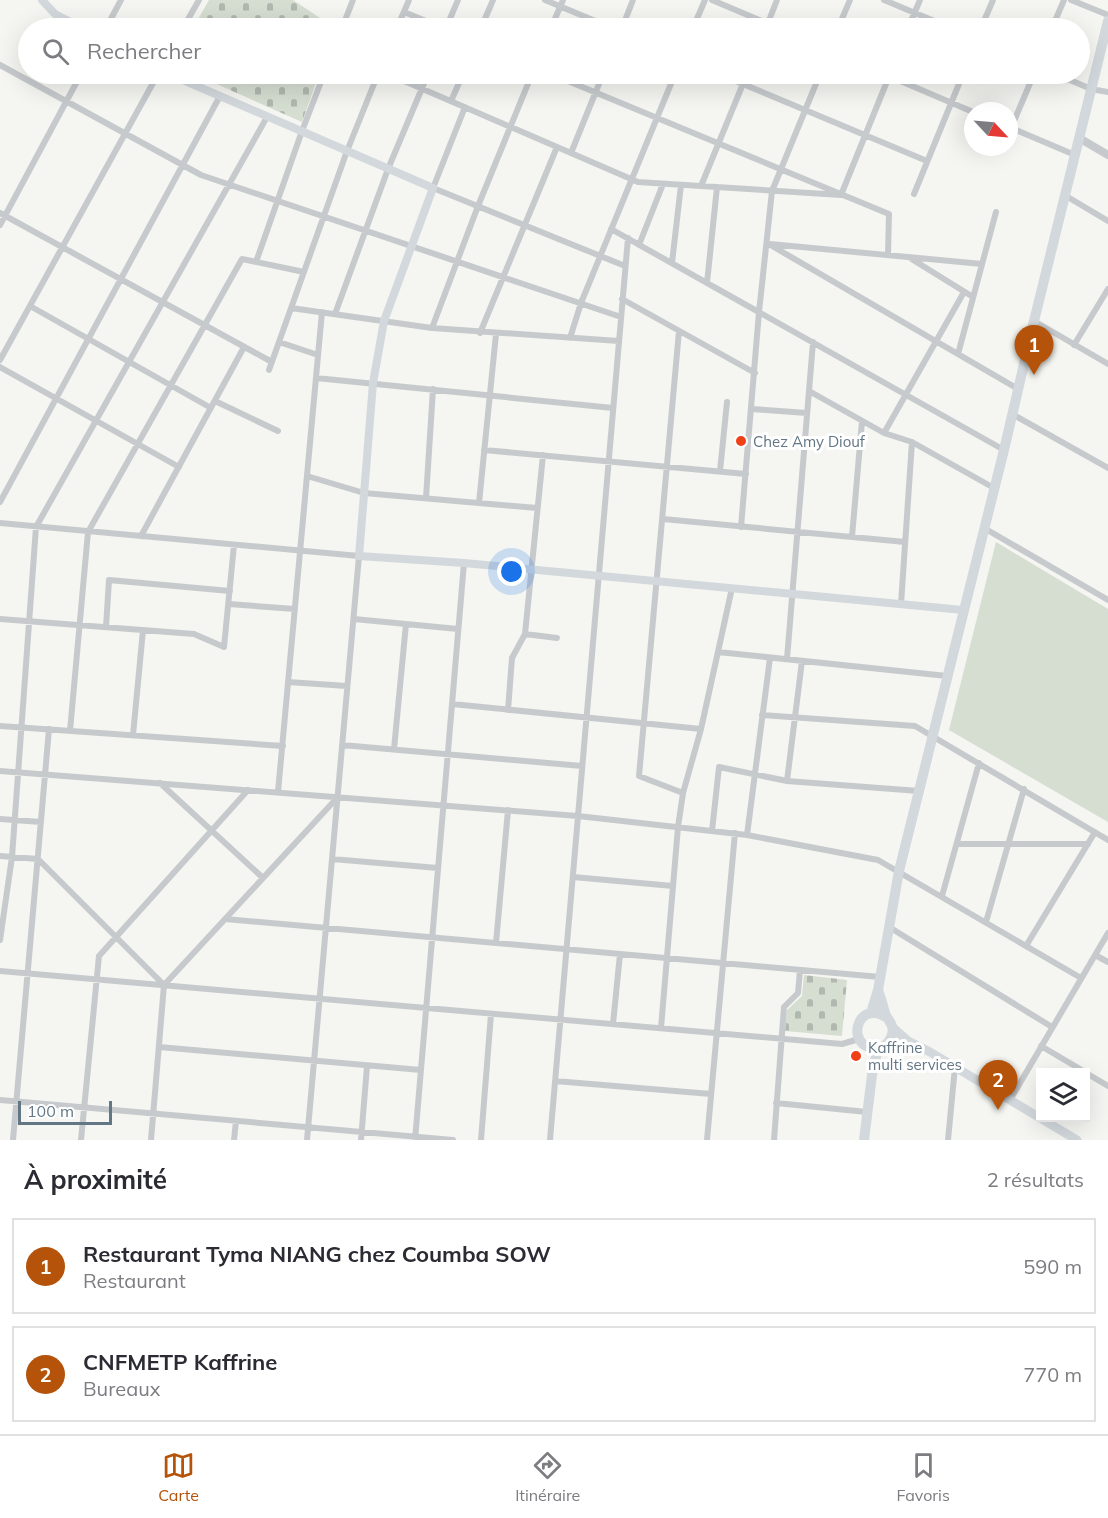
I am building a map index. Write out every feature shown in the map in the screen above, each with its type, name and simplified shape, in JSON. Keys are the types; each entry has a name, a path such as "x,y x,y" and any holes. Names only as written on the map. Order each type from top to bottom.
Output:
{"highway":[{"path":"871,1013 878,990 899,871 1108,22"},
{"path":"864,1140 874,1044 892,1027 886,1017 878,990"},
{"path":"874,1044 857,1034 858,1023 865,1015 871,1013 876,1012 886,1017"}],"main road":[{"path":"46,2 54,14 62,18"},
{"path":"192,84 434,188 384,321 373,383 359,556 464,563 963,610"},
{"path":"892,1027 908,1041 1077,1140"},
{"path":"874,1044 908,1041"}],"street":[{"path":"111,18 121,0"},
{"path":"189,18 199,0"},
{"path":"346,18 353,0"},
{"path":"401,18 409,0"},
{"path":"450,18 458,0"},
{"path":"485,18 492,0"},
{"path":"545,0 562,3 592,18"},
{"path":"626,18 633,0"},
{"path":"697,18 705,0"},
{"path":"712,0 749,18"},
{"path":"769,18 777,0"},
{"path":"842,18 850,0"},
{"path":"884,0 926,18"},
{"path":"912,18 920,0"},
{"path":"985,18 993,0"},
{"path":"1056,18 1064,0"},
{"path":"1071,0 1108,22"},
{"path":"555,18 562,3"},
{"path":"404,12 419,18"},
{"path":"0,65 18,75"},
{"path":"35,84 201,175 621,316"},
{"path":"0,225 2,215 75,84"},
{"path":"0,360 152,84"},
{"path":"256,262 320,84"},
{"path":"269,370 346,151 374,84"},
{"path":"412,84 638,182 841,195"},
{"path":"335,314 388,169 424,84"},
{"path":"451,101 459,84"},
{"path":"432,328 528,84"},
{"path":"576,84 889,214 888,255"},
{"path":"571,153 599,84"},
{"path":"570,338 581,303 671,84"},
{"path":"701,186 743,84 927,161"},
{"path":"741,527 759,312 772,191 816,84"},
{"path":"841,195 884,84"},
{"path":"910,84 964,108"},
{"path":"914,194 959,84"},
{"path":"1018,110 1030,84"},
{"path":"1081,84 1108,92"},
{"path":"0,502 220,96"},
{"path":"465,107 434,188 625,266"},
{"path":"0,940 12,857 36,527 267,117"},
{"path":"1018,131 1075,155"},
{"path":"1079,138 1108,155"},
{"path":"480,333 556,147"},
{"path":"639,244 663,184"},
{"path":"672,263 681,185"},
{"path":"707,283 717,187"},
{"path":"1066,196 1108,221"},
{"path":"958,354 996,212"},
{"path":"2,215 272,362"},
{"path":"611,229 1004,450"},
{"path":"550,1140 628,238"},
{"path":"767,243 982,264"},
{"path":"767,243 1018,389"},
{"path":"908,257 973,297"},
{"path":"70,731 88,532 242,259 304,272"},
{"path":"1074,345 1108,289"},
{"path":"884,434 964,292"},
{"path":"622,299 755,373"},
{"path":"30,306 211,408"},
{"path":"291,308 480,333 619,341"},
{"path":"278,792 322,312"},
{"path":"1034,321 1108,364"},
{"path":"680,331 639,776 683,793"},
{"path":"479,503 496,334"},
{"path":"279,342 318,355"},
{"path":"787,659 813,342"},
{"path":"141,536 244,347"},
{"path":"0,367 179,467"},
{"path":"316,378 613,408"},
{"path":"426,498 433,389"},
{"path":"809,391 884,434 912,442 994,488"},
{"path":"215,401 278,431"},
{"path":"720,471 727,402"},
{"path":"752,408 807,413"},
{"path":"1012,414 1108,468"},
{"path":"852,537 862,421"},
{"path":"901,604 912,442"},
{"path":"484,450 746,474"},
{"path":"508,710 512,658 525,634 543,455"},
{"path":"307,476 364,493 537,508"},
{"path":"663,519 905,542"},
{"path":"0,523 359,556 307,1140"},
{"path":"983,528 1108,600"},
{"path":"0,620 194,634 224,647 234,545"},
{"path":"415,1138 464,563"},
{"path":"106,627 109,580 230,591"},
{"path":"662,1028 678,827 683,793 701,729 732,588"},
{"path":"228,604 295,609"},
{"path":"354,619 458,629"},
{"path":"394,749 406,624"},
{"path":"133,735 143,630"},
{"path":"525,634 557,638"},
{"path":"718,652 947,676"},
{"path":"747,835 770,658"},
{"path":"787,782 802,661"},
{"path":"288,682 348,686"},
{"path":"452,704 701,729"},
{"path":"762,715 915,726 1108,840"},
{"path":"0,726 283,746"},
{"path":"13,1140 49,729"},
{"path":"342,745 582,766"},
{"path":"942,896 979,763"},
{"path":"712,831 719,767 787,782 919,791"},
{"path":"0,771 578,816 735,833 878,860 1081,978"},
{"path":"160,783 263,878"},
{"path":"986,922 1024,789"},
{"path":"81,1140 99,956 248,790"},
{"path":"151,1140 164,986 338,797"},
{"path":"496,943 508,810"},
{"path":"0,819 41,822"},
{"path":"1026,946 1095,832"},
{"path":"707,1140 735,833"},
{"path":"957,844 1088,844"},
{"path":"0,856 38,859 164,986"},
{"path":"332,859 438,868"},
{"path":"573,877 673,886"},
{"path":"225,919 880,976"},
{"path":"889,927 1052,1027"},
{"path":"1010,1100 1108,933"},
{"path":"614,1024 620,954"},
{"path":"1095,955 1108,962"},
{"path":"774,1140 784,1007 798,993 800,970"},
{"path":"0,971 781,1039 874,1044"},
{"path":"481,1140 491,1014"},
{"path":"1041,1046 1077,1068"},
{"path":"159,1047 421,1070"},
{"path":"361,1140 366,1066"},
{"path":"948,1140 955,1067"},
{"path":"1090,1076 1108,1086"},
{"path":"555,1081 711,1094"},
{"path":"0,1100 453,1140"},
{"path":"776,1103 867,1112"},
{"path":"234,1140 236,1121"}],"green space":[{"path":"209,0 293,0 320,18 199,18"},
{"path":"216,84 315,84 302,122"},
{"path":"996,542 1108,609 1108,822 949,730"},
{"path":"804,975 847,980 842,1036 785,1031 787,1010 802,996"}],"place":[{"name":"Restaurant Tyma NIANG chez Coumba SOW","path":"1034,375"},
{"name":"Chez Amy Diouf","path":"741,441"},
{"name":"Kaffrine multi services","path":"856,1056"},
{"name":"CNFMETP Kaffrine","path":"998,1110"}]}
